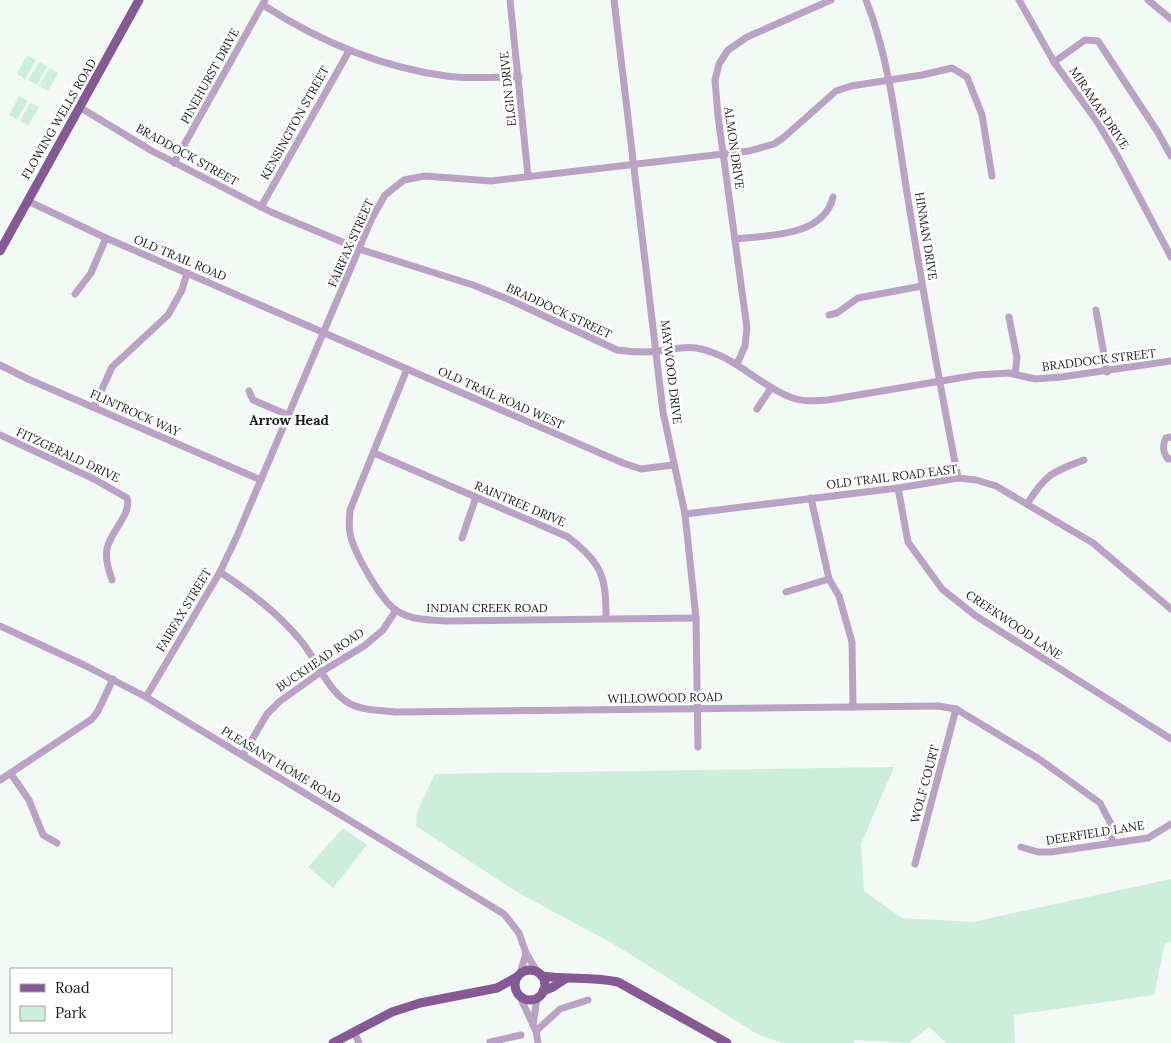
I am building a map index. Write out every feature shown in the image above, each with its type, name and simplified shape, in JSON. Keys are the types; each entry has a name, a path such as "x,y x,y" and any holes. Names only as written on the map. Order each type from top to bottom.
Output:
{"main road":[{"name":"FLOWING WELLS ROAD","path":"0,251 139,0"},
{"path":"333,1043 377,1019 406,1007 497,988 528,970 540,975 565,978 601,978 618,982 727,1043"},
{"path":"518,975 515,987 519,995"},
{"path":"540,975 544,991"},
{"path":"497,988 519,995 527,1000 537,998 544,991 554,987 565,978"}],"street":[{"name":"ELGIN DRIVE","path":"510,0 528,176"},
{"name":"MAYWOOD DRIVE","path":"614,0 632,164 658,352 663,412 685,514 696,618 698,747"},
{"name":"ALMON DRIVE","path":"737,364 745,346 747,328 715,87 717,73 724,56 732,47 747,37 831,0"},
{"name":"HINMAN DRIVE","path":"866,0 879,31 922,286 958,478"},
{"name":"MIRAMAR DRIVE","path":"1019,0 1054,62 1098,123 1118,156 1171,257"},
{"path":"1148,0 1171,19"},
{"path":"264,2 290,22 349,51 400,67 448,76 518,77"},
{"name":"PINEHURST DRIVE","path":"174,163 264,2"},
{"path":"1054,62 1085,40 1098,41 1157,131 1171,156"},
{"name":"KENSINGTON STREET","path":"261,207 349,51"},
{"name":"FAIRFAX STREET","path":"146,697 220,572 372,218 385,195 404,180 425,176 492,181 749,151 774,144 836,92 851,86 922,75 952,68 967,77 982,115 992,176"},
{"name":"BRADDOCK STREET","path":"80,108 174,163 261,207 359,249 473,286 617,350 658,352 695,348 716,354 737,364 771,388 792,398 810,401 828,400 977,375 1015,374 1035,379 1107,372 1171,361"},
{"path":"736,239 792,231 812,224 830,209 833,197"},
{"name":"OLD TRAIL ROAD","path":"28,200 106,238 324,332"},
{"path":"75,294 91,273 106,238"},
{"path":"94,407 112,367 168,315 182,290 187,273"},
{"path":"828,315 838,313 852,301 864,296 922,286"},
{"path":"1096,310 1107,372"},
{"path":"1009,317 1017,358 1015,374"},
{"name":"OLD TRAIL ROAD WEST","path":"324,332 624,463 641,469 673,465"},
{"name":"FLINTROCK WAY","path":"0,365 28,379 261,480"},
{"path":"396,610 379,589 355,550 349,531 350,510 407,369"},
{"path":"757,409 771,388"},
{"path":"249,391 253,400 288,415"},
{"name":"FITZGERALD DRIVE","path":"0,435 94,478 127,498 128,506 110,538 107,550 112,580"},
{"path":"1171,437 1166,438 1163,443 1164,454 1168,459 1171,459"},
{"name":"RAINTREE DRIVE","path":"374,453 568,537 590,554 602,573 606,595 606,619"},
{"path":"1027,504 1041,481 1056,470 1084,460"},
{"name":"OLD TRAIL ROAD EAST","path":"685,514 898,488 958,478 976,480 996,486 1093,542 1171,609"},
{"name":"CREEKWOOD LANE","path":"898,488 908,542 942,589 976,616 1171,739"},
{"path":"462,538 476,497"},
{"path":"811,498 828,579 839,596 852,642 853,707"},
{"name":"WILLOWOOD ROAD","path":"220,572 279,616 303,643 321,672 347,702 362,708 396,712 938,706 956,709 1039,759 1100,803 1111,824 1112,841"},
{"path":"786,592 828,579"},
{"name":"INDIAN CREEK ROAD","path":"396,610 415,618 450,621 696,618"},
{"name":"BUCKHEAD ROAD","path":"243,755 267,714 280,701 321,672 364,646 383,630 396,610"},
{"name":"PLEASANT HOME ROAD","path":"0,626 146,697 504,914 519,932 526,952 540,975"},
{"path":"0,780 92,718 98,711 113,680"},
{"name":"WOLF COURT","path":"915,864 956,709"},
{"path":"11,774 29,800 43,834 57,843"},
{"name":"DEERFIELD LANE","path":"1021,847 1038,852 1112,841 1148,838 1171,824"},
{"path":"518,975 526,952"},
{"path":"519,995 535,1028 538,1043"},
{"path":"535,1028 537,998"},
{"path":"535,1028 560,1009 588,1000"},
{"path":"354,1032 359,1043"},
{"path":"489,1043 521,1035"}],"green space":[{"path":"27,55 36,60 25,79 17,74"},
{"path":"39,62 47,66 37,85 28,80"},
{"path":"50,68 58,73 48,91 39,86"},
{"path":"19,96 28,101 17,119 9,115"},
{"path":"30,103 39,107 28,126 20,121"},
{"path":"894,767 861,844 864,891 902,918 972,922 1171,879 1171,942 1165,943 1154,995 1014,1015 1015,1043 946,1043 929,1027 909,1043 855,1040 854,1043 782,1043 757,1034 617,946 517,892 416,826 417,812 435,774"},
{"path":"343,828 367,845 333,888 308,867"}],"district":[{"name":"Arrow Head","path":"289,420"}]}
